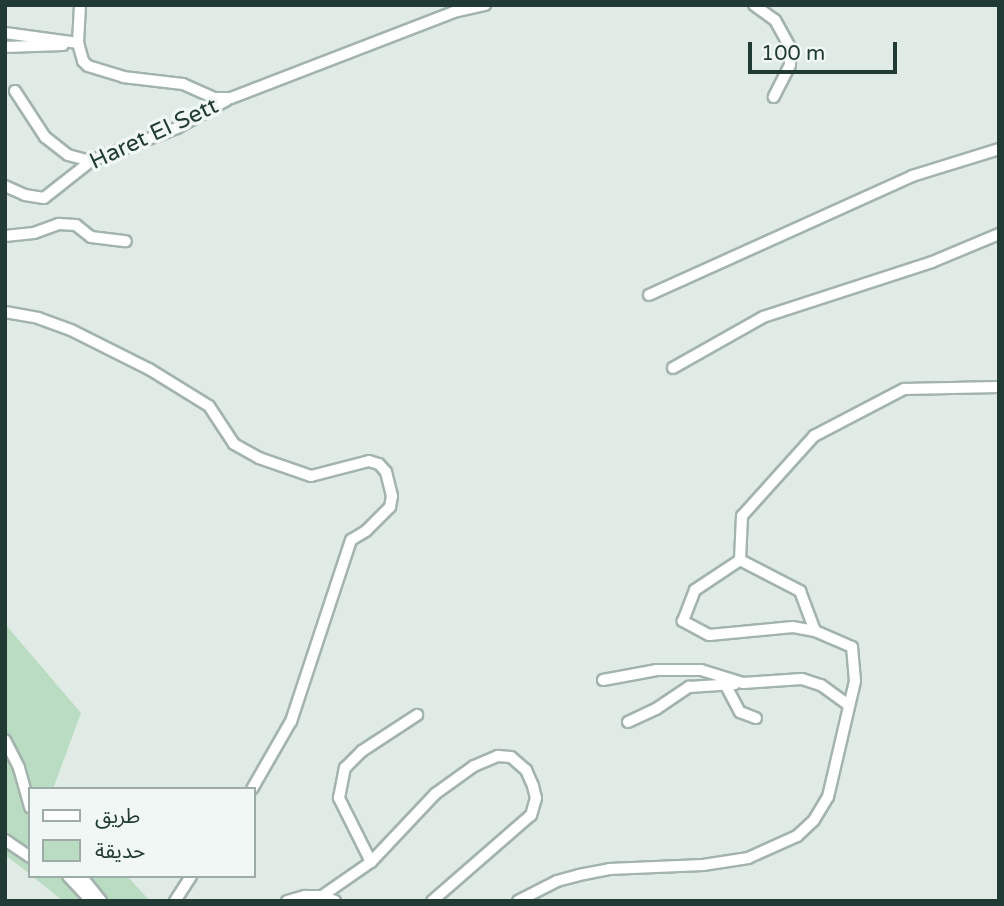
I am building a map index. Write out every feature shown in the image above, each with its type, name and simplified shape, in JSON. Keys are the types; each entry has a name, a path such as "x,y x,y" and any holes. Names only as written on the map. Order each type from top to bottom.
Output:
{"street":[{"path":"80,5 74,42 83,61 101,72 183,84 215,98 231,98"},
{"name":"Haret EI Sett","path":"5,186 25,195 44,198 92,162 177,128 231,98 441,16 485,5"},
{"path":"754,5 775,20 791,49 790,65 774,97"},
{"path":"5,33 74,42"},
{"path":"5,47 51,47 74,42"},
{"path":"15,90 45,136 68,155 92,162"},
{"path":"649,295 912,176 999,149"},
{"path":"5,236 34,233 59,224 76,225 91,237 126,241"},
{"path":"673,368 763,317 932,262 999,234"},
{"path":"5,312 38,318 71,330 149,369 209,406 234,444 259,458 311,476 369,461 379,464 386,472 392,496 390,506 366,531 352,540 291,721 253,787"},
{"path":"740,560 742,516 814,436 904,389 999,387"},
{"path":"518,901 557,881 608,869 703,865 748,858 786,843 814,820 828,797 855,681 852,647 815,631 793,627 709,635 683,621 695,590 740,560"},
{"path":"740,560 800,591 815,631"},
{"path":"603,680 657,670 701,670 743,683"},
{"path":"628,722 656,709 689,687 725,684 802,679 821,685 849,705"},
{"path":"725,684 740,712 756,718"},
{"path":"370,862 340,798 345,768 362,751 417,715"},
{"path":"5,740 19,768 28,800"},
{"path":"287,901 322,896 370,862 435,794 474,766 505,755 519,762 533,786 536,798 531,815 432,901"},
{"path":"5,840 28,856"},
{"path":"70,878 91,901"},
{"path":"84,878 101,901"},
{"path":"175,901 190,878"},
{"path":"322,896 335,901"}],"green space":[{"path":"5,624 81,713 54,787 28,787 28,872 5,855"},
{"path":"34,878 129,878 150,901 63,901"}]}
